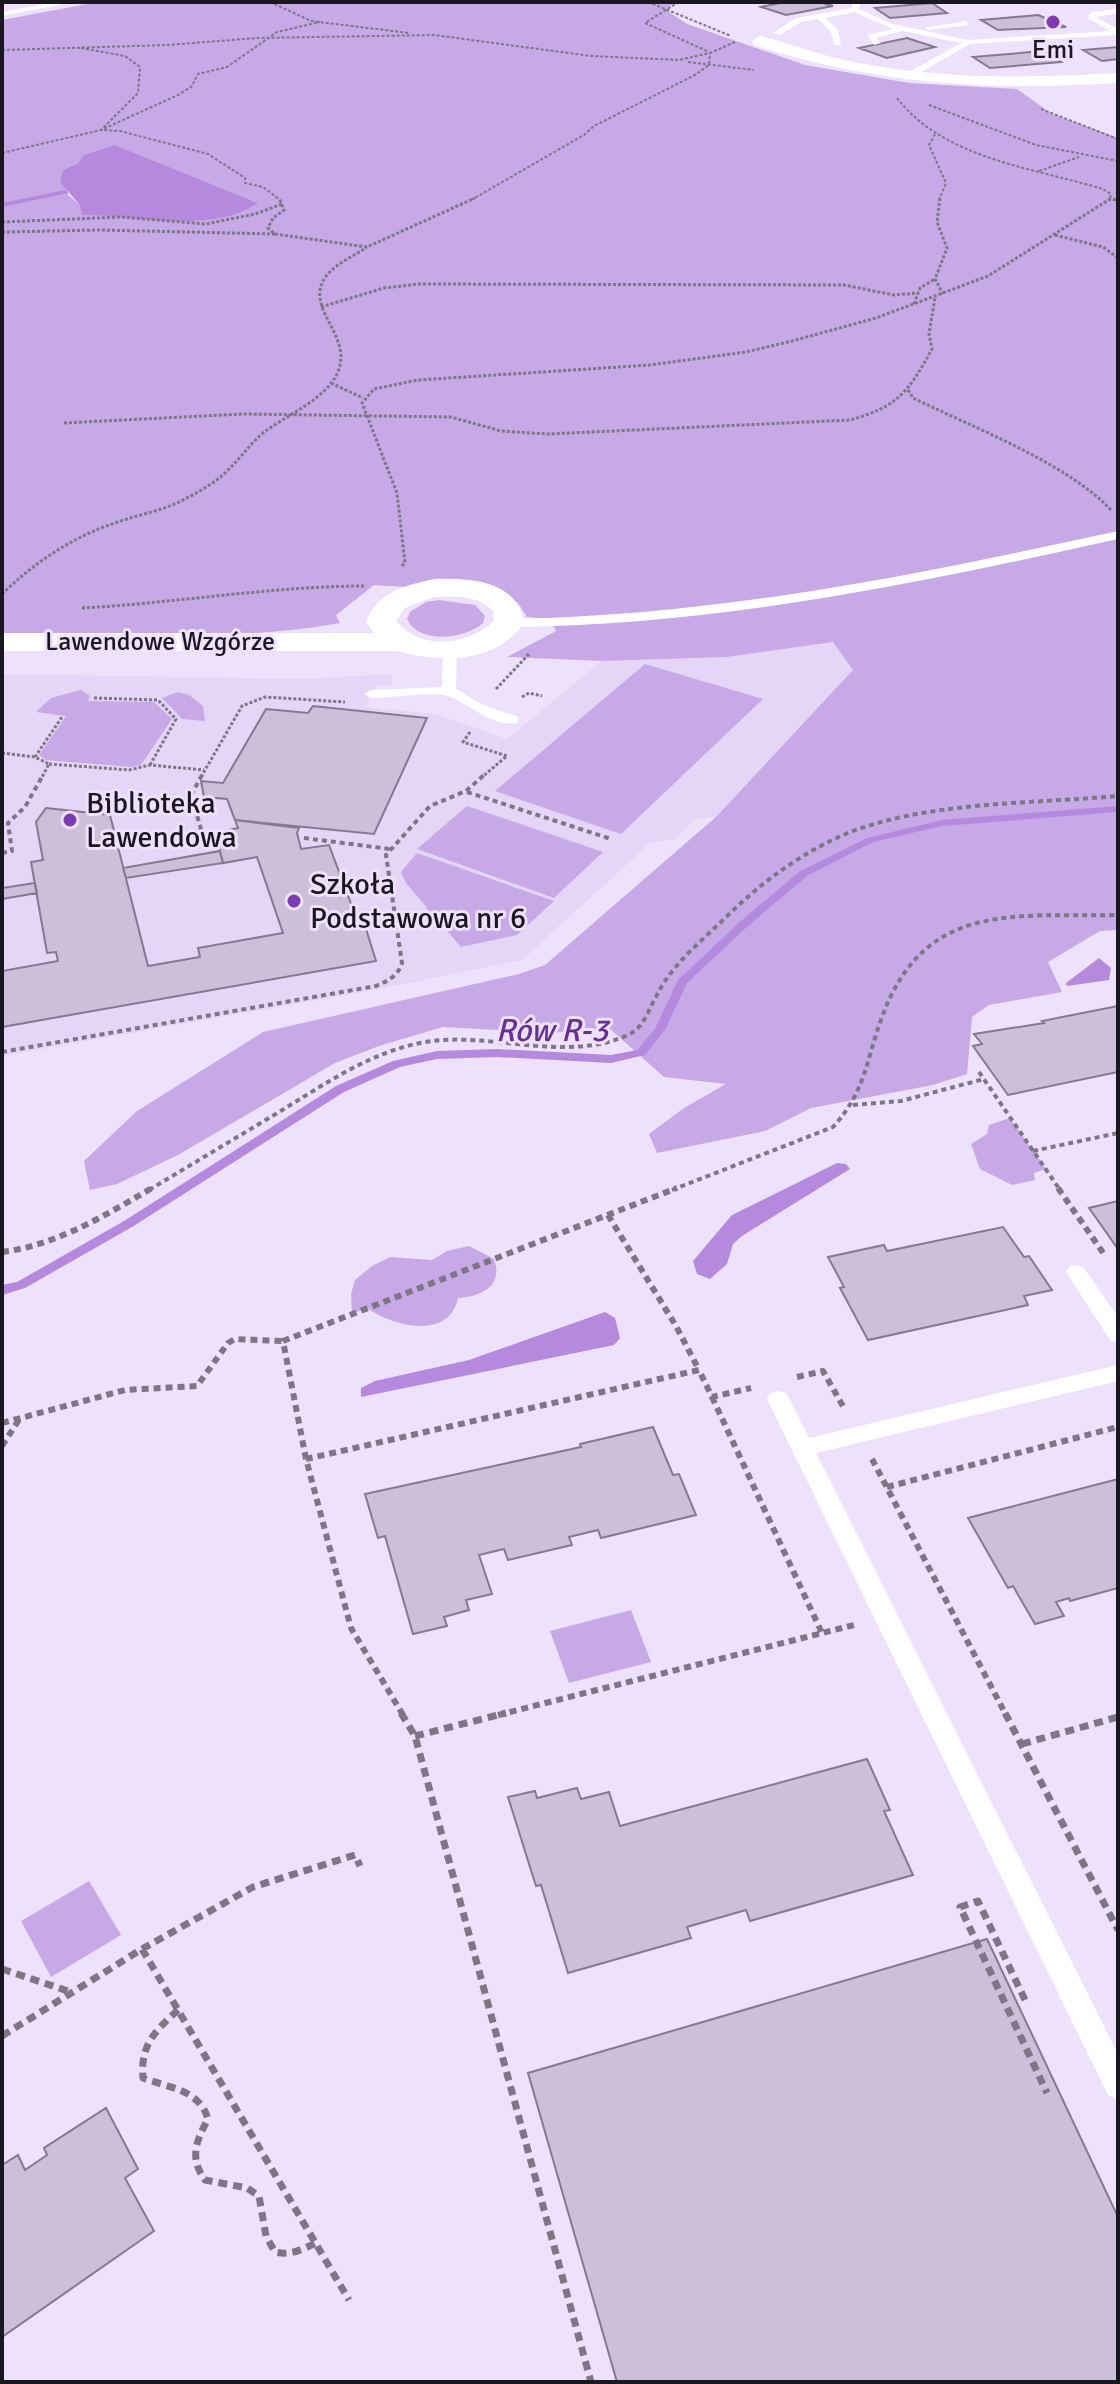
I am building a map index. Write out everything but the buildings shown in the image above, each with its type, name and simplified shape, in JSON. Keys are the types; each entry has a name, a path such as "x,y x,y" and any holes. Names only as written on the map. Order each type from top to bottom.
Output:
{"street":[{"path":"760,41 901,84 1031,83 1118,78"},
{"path":"391,632 383,610 394,600 412,593 454,588 474,590 504,603 510,613 509,623"},
{"name":"Lawendowe Wzgórze","path":"2,642 209,643 318,640 391,632 423,648 450,649 489,641 509,623"}],"lane":[{"path":"2,14 69,2"},
{"path":"777,33 799,20 856,6 903,29 968,42 1118,33"},
{"path":"1118,11 1094,14 1092,18 1118,33"},
{"path":"819,16 834,30 838,43"},
{"path":"917,32 966,23"},
{"path":"877,43 870,37 903,29"},
{"path":"901,84 968,42"},
{"path":"509,623 557,624 687,613 836,593 1118,535"},
{"path":"449,691 450,649"},
{"path":"371,694 449,691 476,707 513,720"},
{"path":"1076,1272 1118,1334"},
{"path":"802,1448 1118,1373"},
{"path":"774,1392 1118,2085"}],"path":[{"path":"270,2 296,16 320,22 591,56 679,60 710,53 743,40 693,23 648,2"},
{"path":"679,2 645,23 710,53"},
{"path":"2,153 101,130 178,95 192,86 198,74 227,67 277,32 320,22"},
{"path":"727,34 728,44"},
{"path":"2,50 168,45 268,38 434,35"},
{"path":"78,46 89,51 125,56 140,67 141,86 135,100 117,111 101,130"},
{"path":"2,594 43,558 109,525 175,505 222,476 260,435 291,416 331,383 341,369 342,350 338,335 321,307 319,292 323,280 367,247 454,210 584,135 594,126 695,75 709,65 710,53"},
{"path":"901,84 906,114 935,134 1038,171 1113,190"},
{"path":"927,104 1036,145 1118,161"},
{"path":"1037,106 1073,124 1118,139"},
{"path":"101,130 120,131 148,141 208,154 232,167 245,178 245,183 263,187 279,197 284,210 273,218 268,228 275,234"},
{"path":"914,305 920,288 935,279 947,248 934,222 936,207 946,183 929,145 935,134"},
{"path":"1038,171 1071,159 1090,157"},
{"path":"1108,191 1112,196 1110,199"},
{"path":"363,398 374,389 418,380 650,365 746,352 914,305 988,276 1110,199 1118,200"},
{"path":"2,222 121,217 168,223 217,223 282,204"},
{"path":"159,233 168,223"},
{"path":"2,232 100,230 275,234 367,247"},
{"path":"1054,235 1103,247 1118,258"},
{"path":"935,279 943,294"},
{"path":"321,307 384,288 419,284 844,285 906,296 918,293"},
{"path":"64,423 166,417 451,417 501,431 548,434 850,420 881,413 897,403 908,390 932,349 929,334 935,297"},
{"path":"331,383 363,398"},
{"path":"908,390 913,398 1093,491 1118,520"},
{"path":"363,398 397,493 405,563 396,571"},
{"path":"75,608 143,605 331,586 367,586"},
{"path":"487,698 557,624"},
{"path":"206,846 191,795 242,706 265,697 353,703"},
{"path":"94,698 158,700 176,719 150,765"},
{"path":"35,757 62,717"},
{"path":"2,1052 376,986 400,972 402,963 386,855 430,806 466,791 507,756 463,742 473,729 471,722"},
{"path":"2,753 35,757 49,764 129,770 150,765 204,770"},
{"path":"2,853 12,851 8,823 25,807 49,764"},
{"path":"466,791 611,839"},
{"path":"2,1252 27,1249 98,1220 335,1078 375,1058 427,1041 459,1039 572,1043 606,1041 632,1034 645,1019 660,988 741,901 791,864 835,840 896,820 1118,796"},
{"path":"304,838 391,849"},
{"path":"397,927 408,924 428,909"},
{"path":"2,1423 125,1390 197,1386 214,1367 224,1344 233,1337 283,1341 833,1127 853,1105 883,1012 905,968 940,936 987,918 1118,915"},
{"path":"979,1072 1110,1263"},
{"path":"853,1105 901,1101 984,1079"},
{"path":"1033,1151 1118,1133"},
{"path":"608,1215 676,1326 699,1370 822,1633"},
{"path":"283,1341 306,1459 351,1628 415,1736 591,2382"},
{"path":"306,1459 699,1370"},
{"path":"712,1397 774,1392 823,1371 887,1487 1118,1930"},
{"path":"2,1446 20,1418"},
{"path":"887,1487 1118,1427"},
{"path":"415,1736 886,1617"},
{"path":"1022,1744 1118,1717"},
{"path":"2,2036 142,1949 253,1887 355,1855 360,1866"},
{"path":"1025,2000 978,1901 960,1907 1047,2093"},
{"path":"142,1949 349,2300"},
{"path":"2,1969 72,1993"},
{"path":"178,2010 145,2044 140,2060 143,2078 195,2096 206,2106 208,2119 197,2137 193,2156 197,2170 205,2180 247,2188 259,2196 263,2215 262,2232 269,2248 282,2254 299,2253 316,2243"}],"shaded area":[{"path":"98,2 675,2 666,10 687,24 805,65 909,83 1017,89 1052,114 1118,138 1118,930 1100,931 1048,962 1062,992 989,1005 972,1017 967,1074 933,1085 811,1108 765,1131 657,1153 649,1134 684,1108 726,1084 664,1077 609,1028 550,1033 443,1027 335,1063 178,1155 117,1184 90,1190 84,1161 137,1111 263,1032 519,974 545,965 717,816 853,670 833,642 726,657 602,661 507,657 556,631 550,619 527,617 518,603 504,593 374,585 336,615 340,623 298,629 214,635 2,633 2,20","holes":["115,145 257,203 121,215 82,215 79,204 68,195 63,170"]},
{"path":"115,145 258,203 239,213 196,221 82,215 79,204 60,182 63,170 78,163 84,155"},
{"path":"439,600 475,605 485,616 483,623 454,636 421,633 407,619 410,612 426,602"},
{"name":"Szkoła Podstawowa nr 6","path":"834,642 854,670 717,816 694,820 675,839 650,843 522,960 379,989 2,1056 2,674 304,679 392,674 392,685 375,686 366,707 435,714 507,739 602,661 726,657"},
{"path":"645,664 763,699 621,834 495,791"},
{"path":"81,690 90,696 88,701 154,702 172,719 141,765 131,767 46,760 39,755 66,716 36,712 51,698"},
{"path":"178,692 189,695 203,706 205,721 182,719 162,698"},
{"path":"467,806 603,852 554,898 417,849"},
{"path":"417,853 554,901 517,935 461,947 406,883 401,872"},
{"path":"1099,958 1111,968 1109,980 1067,986 1066,983"},
{"path":"1010,1118 1046,1169 1034,1173 1035,1180 1012,1185 980,1169 971,1144 987,1134 989,1125"},
{"path":"837,1163 846,1164 850,1169 742,1236 733,1244 727,1264 710,1279 697,1274 693,1261 732,1215"},
{"path":"469,1246 494,1259 496,1276 482,1292 458,1298 453,1312 444,1320 418,1326 390,1320 367,1308 352,1314 351,1294 355,1280 372,1266 390,1257 432,1260 447,1251"},
{"path":"605,1312 615,1318 620,1338 614,1345 361,1397 361,1388 375,1381 469,1360"},
{"path":"631,1610 651,1662 569,1683 550,1631"},
{"path":"89,1881 121,1935 51,1977 21,1921"}],"waterway":[{"path":"2,205 66,192"},
{"name":"Rów R-3","path":"2,1290 21,1285 128,1224 340,1089 397,1064 437,1055 497,1053 611,1059 641,1053 660,1030 682,982 745,923 803,874 870,840 942,823 1118,809"}],"place":[{"name":"Emi","path":"1053,22"},
{"name":"Biblioteka Lawendowa","path":"70,820"},
{"name":"Szkoła Podstawowa nr 6","path":"294,901"}]}
